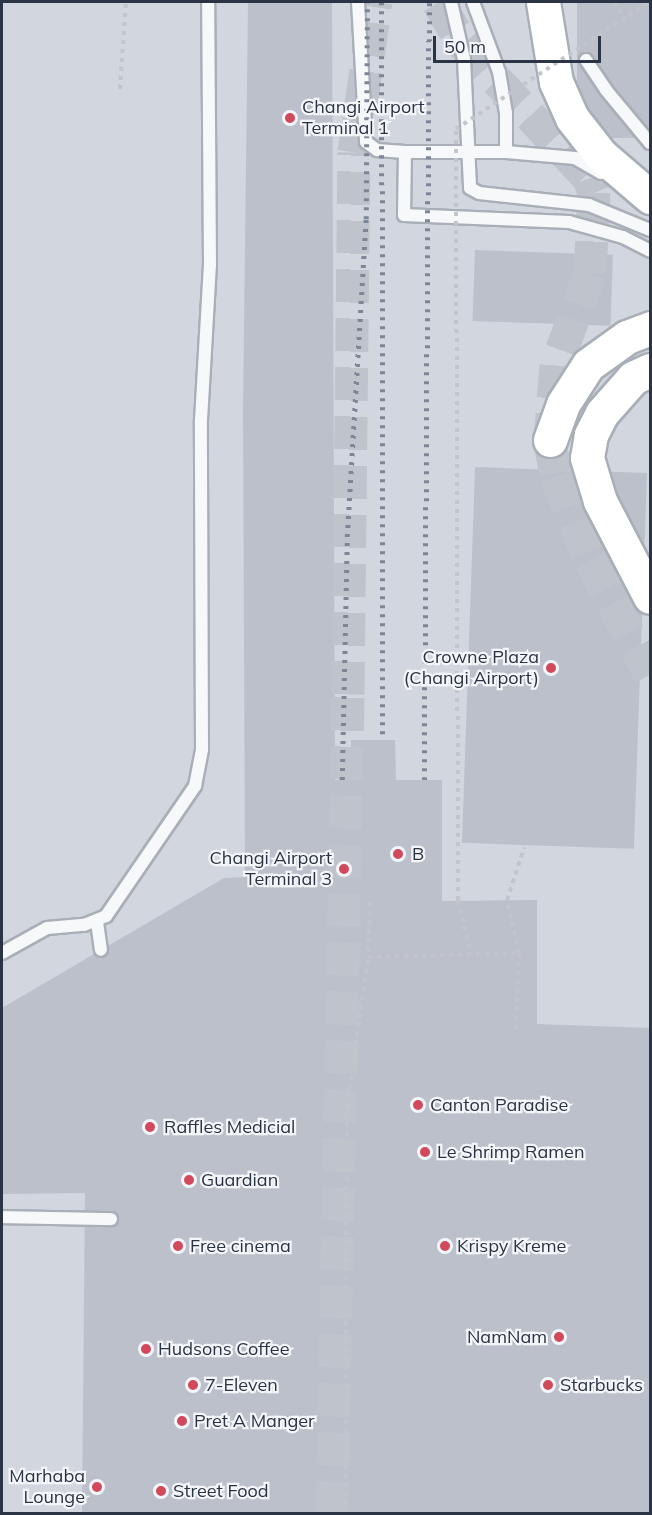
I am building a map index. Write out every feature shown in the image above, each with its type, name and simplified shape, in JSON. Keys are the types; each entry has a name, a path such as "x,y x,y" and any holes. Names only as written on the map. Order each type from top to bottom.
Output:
{"main road":[{"path":"543,2 556,82 572,118 601,155 647,195"},
{"path":"550,440 563,404 588,365 627,337 651,328"},
{"path":"651,370 633,378 602,413 591,435 587,458 600,501 651,597"}],"lane":[{"path":"2,953 47,928 97,922 114,909 195,786 202,749 201,420 210,265 208,2"},
{"path":"358,2 366,142 377,150 506,152 575,158 635,194 647,195"},
{"path":"451,2 464,59 466,152 470,188 479,193 589,205 651,230"},
{"path":"473,2 499,72 506,113 506,152"},
{"path":"586,60 606,90 651,143"},
{"path":"405,152 404,215 569,222 624,237 651,251"},
{"path":"97,922 101,950"},
{"path":"2,1216 111,1219"}],"path":[{"path":"120,88 126,2"},
{"path":"614,2 626,19 650,2"},
{"path":"471,954 458,900 456,129 650,2"},
{"path":"516,1029 519,953 507,900 524,848"},
{"path":"346,1514 347,1107 368,957 370,902"},
{"path":"368,957 519,953"}],"shaded area":[{"path":"2,2 650,2 650,1514 2,1514"}],"building":[{"name":"Changi Airport Terminal 3","path":"248,2 332,2 335,780 351,780 351,740 395,740 396,780 442,780 442,901 537,900 537,1024 650,1028 650,1514 82,1514 85,1193 2,1194 2,1008 224,878 245,877 243,409"},
{"path":"577,2 650,2 650,138 577,138"},
{"path":"475,250 613,255 610,326 473,321"},
{"path":"475,467 647,473 634,849 462,843"}],"tunnel":[{"path":"332,1514 348,694 354,152 376,2"},
{"path":"438,2 463,44 589,178 594,192 590,273 556,365 550,440 556,476 590,560 650,674"}],"railway":[{"path":"342,780 347,537 366,219 367,2"},
{"path":"382,2 383,740"},
{"path":"424,780 429,2"}],"place":[{"name":"Changi Airport Terminal 1","path":"290,118"},
{"name":"Crowne Plaza (Changi Airport)","path":"551,668"},
{"name":"B","path":"398,854"},
{"name":"Changi Airport Terminal 3","path":"344,869"},
{"name":"Canton Paradise","path":"418,1105"},
{"name":"Raffles Medicial","path":"150,1127"},
{"name":"Le Shrimp Ramen","path":"425,1152"},
{"name":"Guardian","path":"189,1180"},
{"name":"Free cinema","path":"178,1246"},
{"name":"Krispy Kreme","path":"445,1246"},
{"name":"NamNam","path":"559,1337"},
{"name":"Hudsons Coffee","path":"146,1349"},
{"name":"7-Eleven","path":"193,1385"},
{"name":"Starbucks","path":"548,1385"},
{"name":"Pret A Manger","path":"182,1421"},
{"name":"Marhaba Lounge","path":"97,1487"},
{"name":"Street Food","path":"161,1491"}]}
